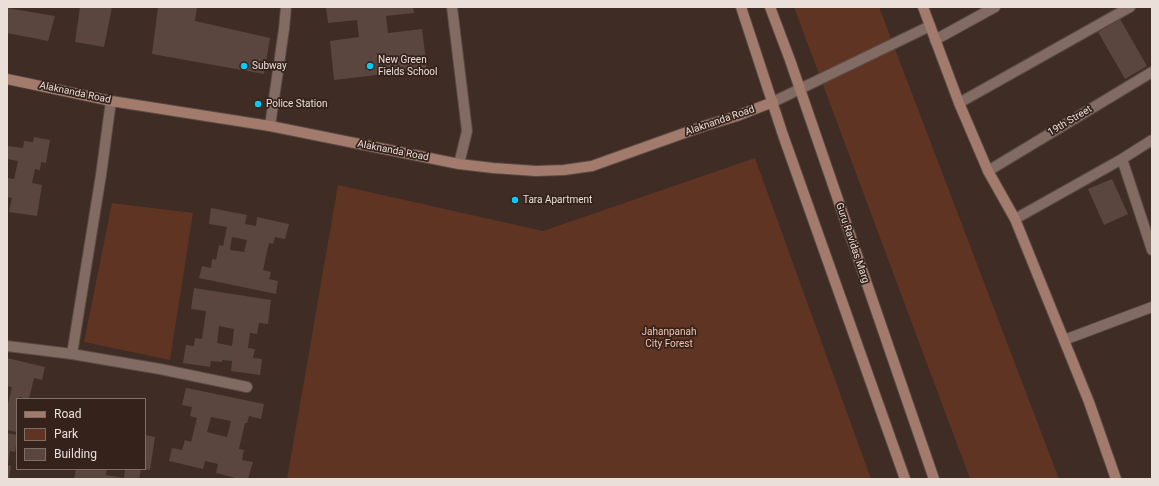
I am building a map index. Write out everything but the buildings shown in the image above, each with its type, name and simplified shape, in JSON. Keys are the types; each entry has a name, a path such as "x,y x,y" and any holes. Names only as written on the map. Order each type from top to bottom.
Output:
{"street":[{"path":"270,126 286,7"},
{"path":"452,7 467,131 459,164"},
{"path":"741,7 783,134 905,479"},
{"name":"Guru Ravidas Marg","path":"770,7 934,479"},
{"path":"923,7 959,102 988,171 1015,218 1089,402 1116,479"},
{"path":"935,40 995,7"},
{"path":"959,102 1130,7"},
{"path":"773,102 930,26"},
{"name":"19th Street","path":"988,171 1152,72"},
{"name":"Alaknanda Road","path":"7,79 111,101 270,126 459,164 536,172 592,166 773,102"},
{"path":"72,354 101,175 111,101"},
{"path":"1015,218 1122,159 1152,140"},
{"path":"1122,159 1152,250"},
{"path":"1064,340 1152,307"},
{"path":"7,346 72,354 247,387"}],"green space":[{"path":"794,7 879,7 1059,479 970,479"},
{"name":"Jahanpanah City Forest","path":"755,158 871,479 287,479 338,185 543,231"},
{"path":"112,203 193,213 170,360 84,342"}],"place":[{"name":"Subway","path":"244,66"},
{"name":"New Green Fields School","path":"370,66"},
{"name":"Police Station","path":"258,104"},
{"name":"Tara Apartment","path":"515,200"}]}
